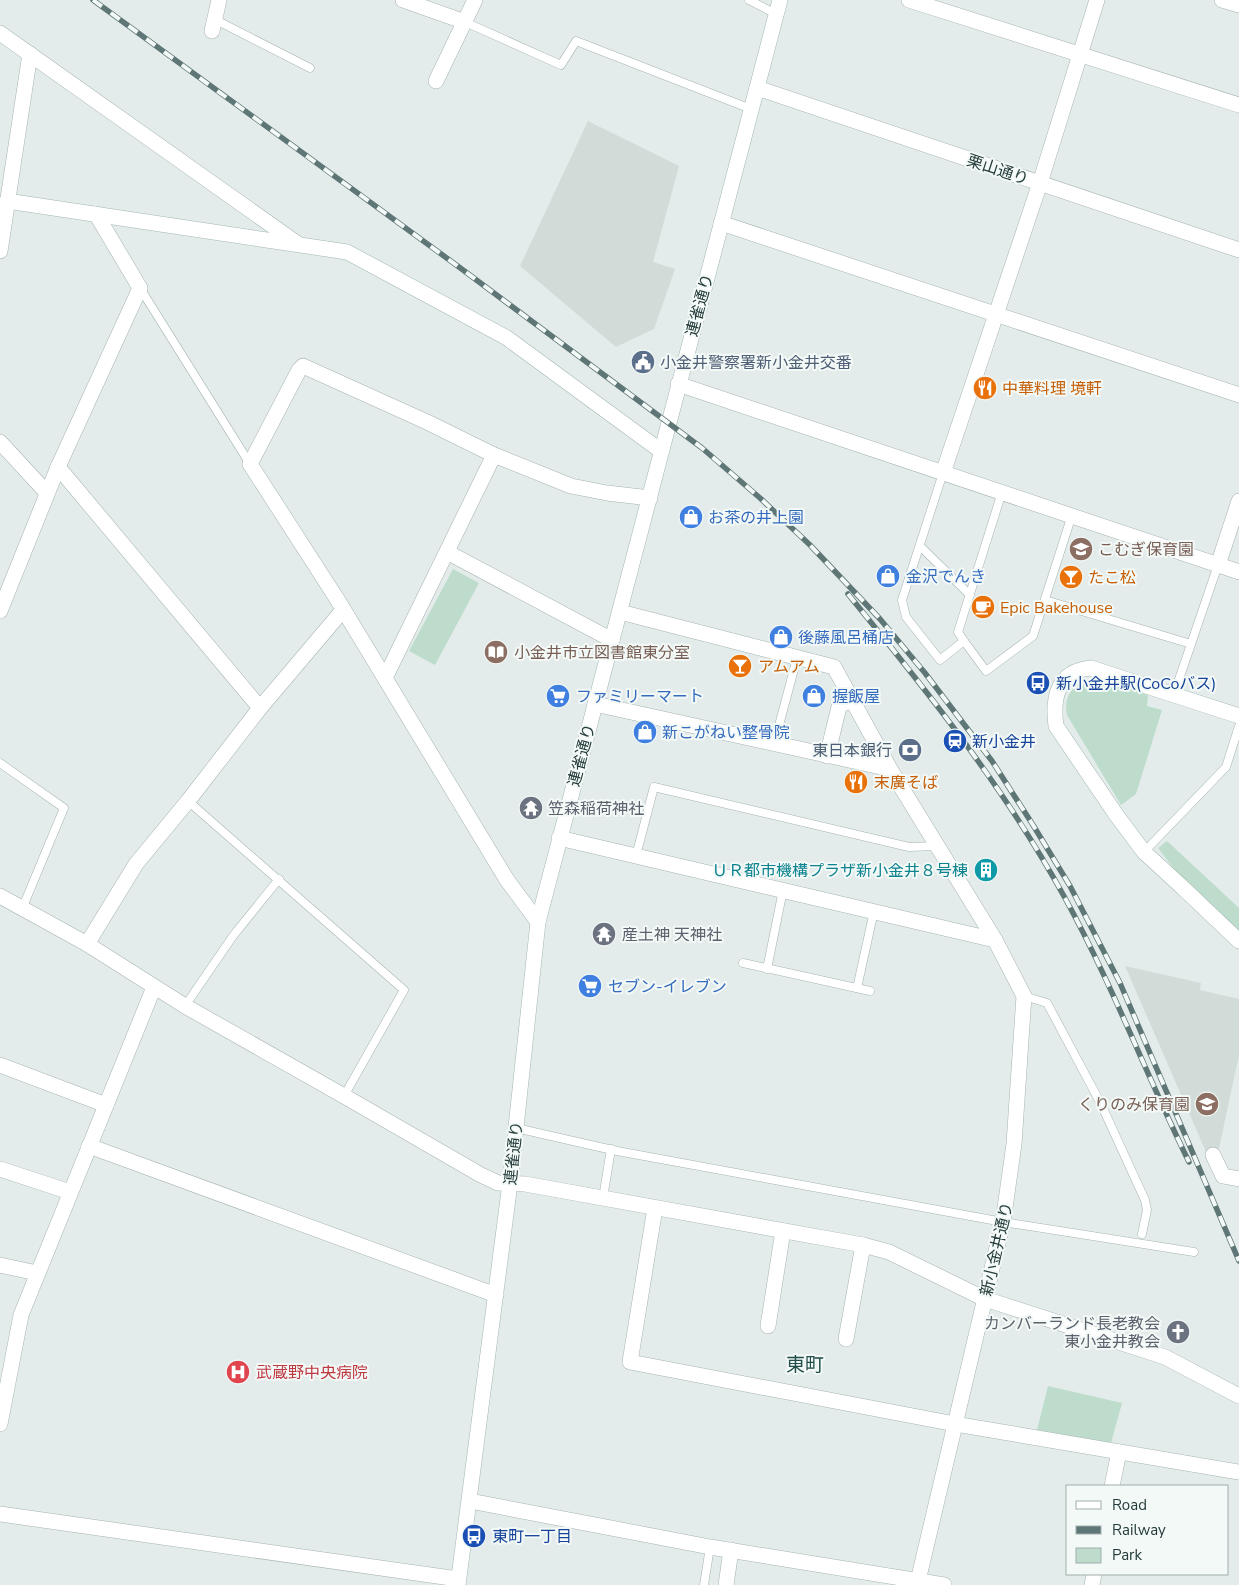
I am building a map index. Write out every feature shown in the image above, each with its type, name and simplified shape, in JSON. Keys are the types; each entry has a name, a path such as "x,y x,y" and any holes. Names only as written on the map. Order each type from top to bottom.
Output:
{"street":[{"path":"213,25 219,0"},
{"path":"403,0 464,22"},
{"path":"436,81 475,0"},
{"path":"909,0 1080,56 1239,105"},
{"path":"943,473 1040,183 1097,0"},
{"path":"1222,0 1239,5"},
{"name":"連雀通り","path":"458,1582 510,1183 538,922 778,7"},
{"path":"0,33 298,244"},
{"path":"0,251 3,201 30,54"},
{"name":"栗山通り","path":"757,88 1239,250"},
{"path":"3,201 347,252 507,338 662,451"},
{"path":"0,611 58,466 140,288 96,214"},
{"path":"721,223 1239,395"},
{"path":"538,922 507,880 337,599 250,464 299,370 303,366 427,422 494,455 571,486 607,493 650,498"},
{"path":"678,384 1239,572"},
{"path":"0,442 47,493"},
{"path":"385,678 494,455"},
{"path":"58,466 260,708"},
{"path":"1218,564 1239,501"},
{"path":"447,552 612,640"},
{"path":"87,944 136,864 188,801 260,708 343,610"},
{"path":"620,612 834,667 890,770 995,940 1024,996"},
{"path":"1239,716 1091,668 1071,672 1057,690 1054,708 1056,726 1112,809 1144,852 1239,941"},
{"path":"828,756 839,707 844,703 852,701"},
{"path":"595,704 890,770"},
{"path":"559,838 995,940"},
{"path":"0,896 87,944 185,1006 498,1183 525,1184 863,1245 889,1252 984,1299 1164,1357 1239,1396"},
{"path":"0,1424 5,1367 21,1315 154,987"},
{"name":"新小金井通り","path":"918,1583 984,1299 1004,1222 1014,1144 1024,996"},
{"path":"0,1065 106,1105"},
{"path":"89,1146 496,1295"},
{"path":"1213,1154 1223,1176 1239,1179"},
{"path":"0,1169 70,1192"},
{"path":"655,1208 630,1362 955,1424 1239,1472"},
{"path":"768,1326 784,1231"},
{"path":"846,1339 863,1245"},
{"path":"0,1265 37,1273"},
{"path":"1112,1485 1119,1452"},
{"path":"470,1500 710,1547 918,1583 944,1585"},
{"path":"0,1514 458,1582"},
{"path":"726,1585 731,1550"}],"lane":[{"path":"749,0 778,7"},
{"path":"464,22 561,65 576,41 751,109"},
{"path":"213,25 310,68"},
{"path":"140,288 250,464"},
{"path":"943,473 902,600 906,617 940,660 964,641"},
{"path":"1002,492 958,632 986,671 1033,636 1072,515"},
{"path":"920,546 970,595"},
{"path":"1174,694 1218,564"},
{"path":"1045,600 1191,644"},
{"path":"774,744 797,658"},
{"path":"1144,852 1226,767 1239,726"},
{"path":"0,763 64,808 22,909"},
{"path":"636,856 654,787 909,847 937,846"},
{"path":"188,801 404,990 344,1096"},
{"path":"185,1006 233,936 279,879"},
{"path":"768,969 783,890"},
{"path":"857,988 874,912"},
{"path":"743,963 870,991"},
{"path":"1024,996 1047,1003 1101,1104 1145,1200 1147,1210 1142,1234"},
{"path":"516,1128 611,1150 1004,1222 1194,1252"},
{"path":"603,1198 611,1150"},
{"path":"704,1585 710,1547"}],"shaded area":[{"path":"588,121 679,166 653,262 675,269 654,329 616,347 520,266"},
{"name":"くりのみ保育園","path":"1125,966 1201,983 1200,990 1239,999 1239,1055 1218,1153 1206,1152"}],"green space":[{"path":"453,569 479,583 435,665 409,651"},
{"path":"1092,679 1148,695 1147,706 1162,710 1136,794 1121,805 1067,715 1068,696 1071,691 1080,684"},
{"path":"1167,841 1239,908 1239,933 1184,882 1158,848"},
{"path":"1048,1386 1122,1403 1111,1443 1037,1430"}],"railway":[{"path":"93,0 459,267 702,448 760,498 810,545 880,619 925,673 992,761 1070,886 1120,983 1239,1261"},
{"path":"848,594 964,741 1042,857 1082,930 1114,996 1189,1162"}],"place":[{"name":"小金井警察署新小金井交番","path":"643,362"},
{"name":"中華料理 境軒","path":"985,388"},
{"name":"お茶の井上園","path":"691,517"},
{"name":"こむぎ保育園","path":"1081,549"},
{"name":"金沢でんき","path":"888,576"},
{"name":"たこ松","path":"1071,577"},
{"name":"Epic Bakehouse","path":"983,607"},
{"name":"後藤風呂桶店","path":"781,637"},
{"name":"小金井市立図書館東分室","path":"496,652"},
{"name":"アムアム","path":"740,666"},
{"name":"新小金井駅(CoCoバス)","path":"1038,683"},
{"name":"ファミリーマート","path":"558,696"},
{"name":"握飯屋","path":"814,696"},
{"name":"新こがねい整骨院","path":"645,732"},
{"name":"新小金井","path":"955,741"},
{"name":"東日本銀行","path":"910,750"},
{"name":"末廣そば","path":"856,782"},
{"name":"笠森稲荷神社","path":"531,808"},
{"name":"ＵＲ都市機構プラザ新小金井８号棟","path":"986,870"},
{"name":"産土神 天神社","path":"604,934"},
{"name":"セブン-イレブン","path":"590,986"},
{"name":"くりのみ保育園","path":"1207,1104"},
{"name":"カンバーランド長老教会 東小金井教会","path":"1178,1332"},
{"name":"武蔵野中央病院","path":"238,1372"},
{"name":"東町一丁目","path":"474,1536"}],"district":[{"name":"東町","path":"805,1364"}]}
